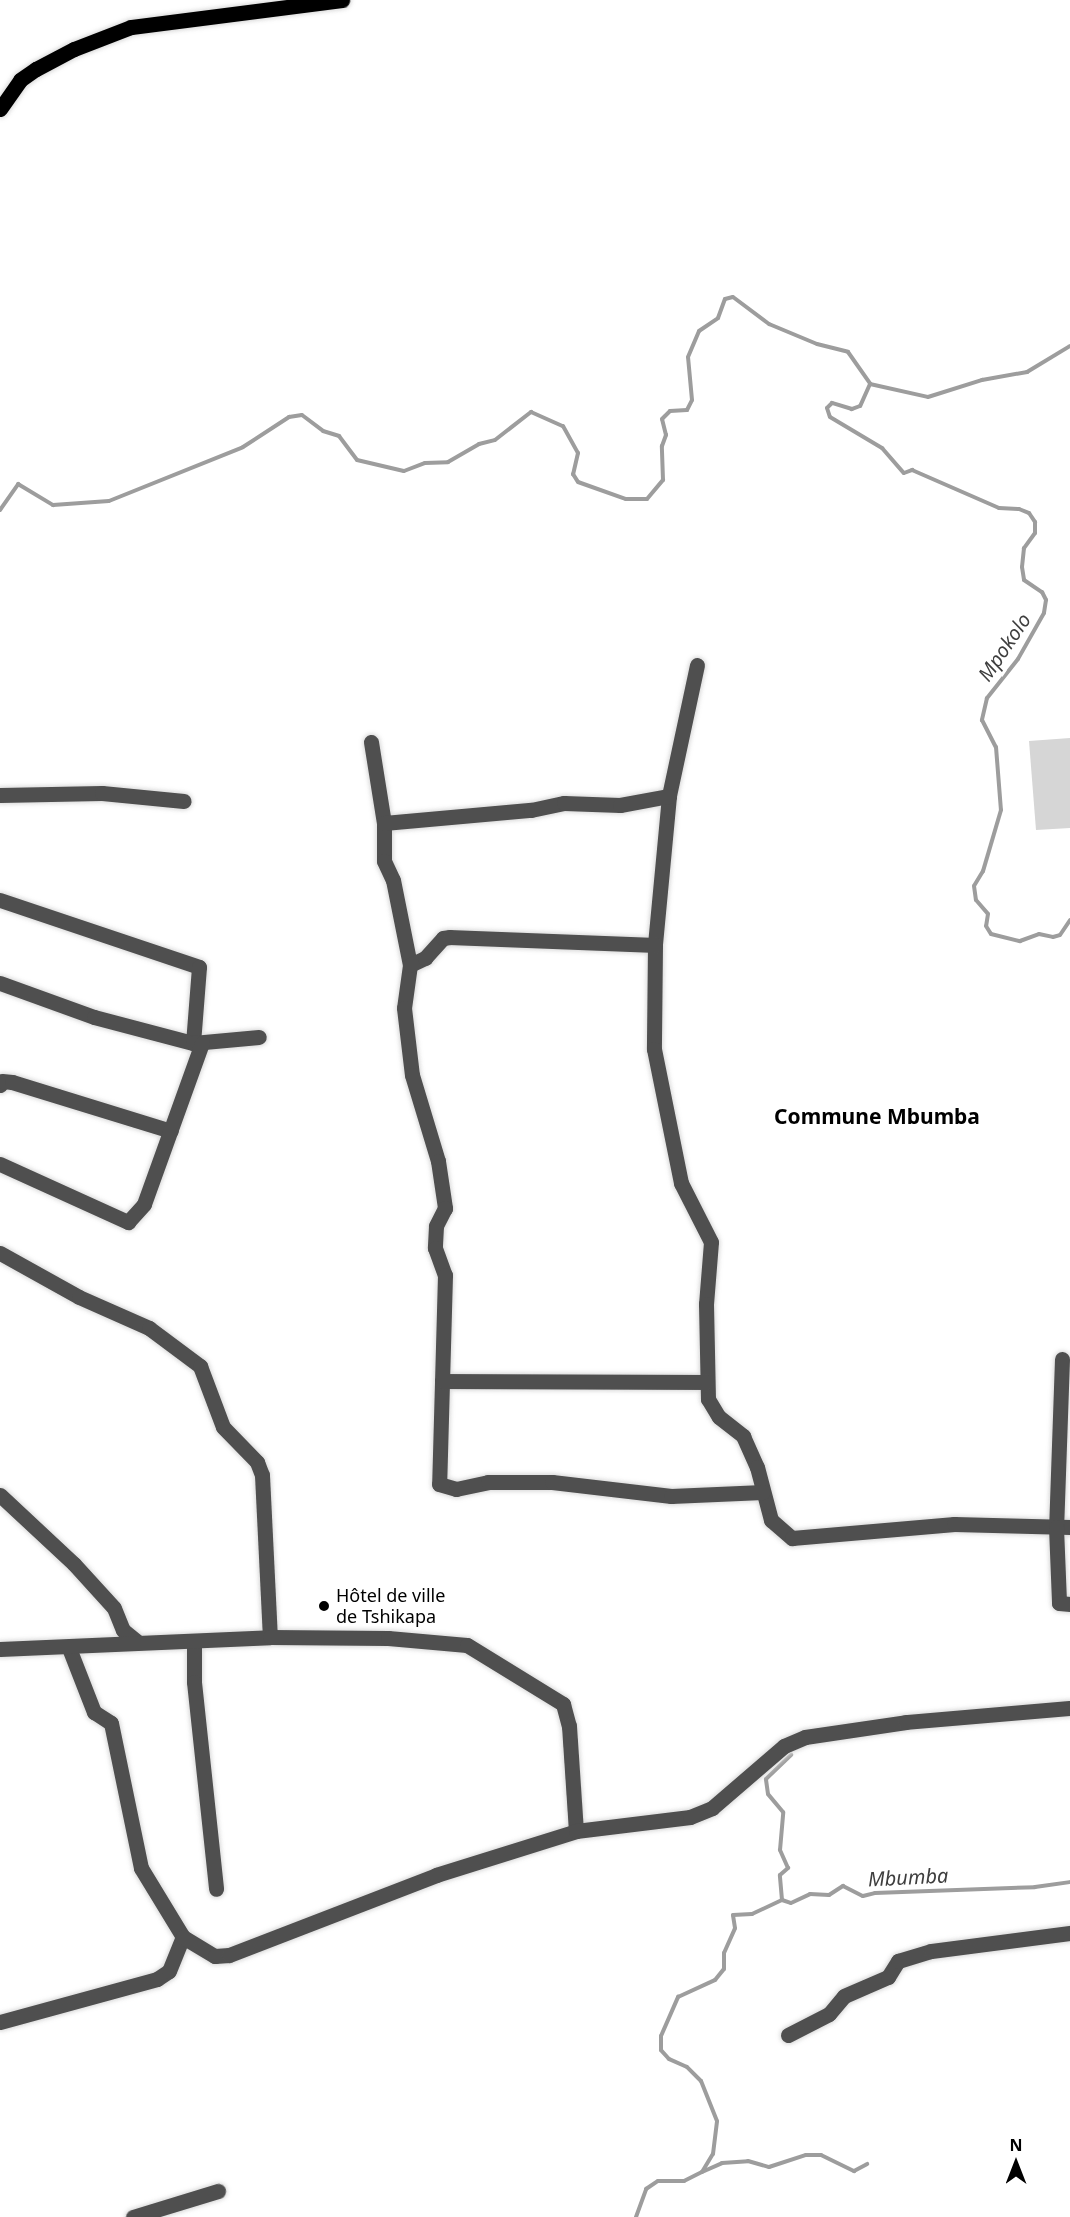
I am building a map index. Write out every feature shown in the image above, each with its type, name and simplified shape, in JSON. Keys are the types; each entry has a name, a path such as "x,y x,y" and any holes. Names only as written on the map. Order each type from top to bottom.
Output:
{"main road":[{"path":"0,109 20,80 36,69 74,49 131,27 342,0"}],"street":[{"path":"697,665 669,796 656,945 654,1049 681,1183 711,1242 706,1304 708,1399 719,1417 743,1436 764,1492 771,1520 792,1538 954,1524 1063,1527"},
{"path":"371,742 384,823 384,861 393,880 410,965 404,1008 407,1046 414,1084 438,1161 445,1208 436,1226 435,1248 445,1275 437,1466 439,1484 448,1488 489,1482 552,1482 671,1496 764,1492"},
{"path":"0,795 102,794 184,801"},
{"path":"384,823 531,810 564,803 620,805 669,796"},
{"path":"0,900 199,967 198,1043 171,1131 144,1204 128,1222 0,1164"},
{"path":"410,965 425,958 442,938 450,937 656,945"},
{"path":"0,983 94,1017 198,1043 259,1038"},
{"path":"0,1085 2,1081 12,1082 171,1131"},
{"path":"0,1253 79,1297 149,1328 200,1366 223,1427 257,1462 262,1475 270,1637"},
{"path":"1062,1359 1063,1527 1059,1603 1070,1604"},
{"path":"442,1381 706,1382"},
{"path":"0,1495 74,1564 114,1608 123,1630 138,1642"},
{"path":"0,1648 69,1648 138,1642 194,1643 270,1637 449,1641 480,1651 557,1698 567,1712 576,1832"},
{"path":"194,1643 194,1682 216,1889"},
{"path":"69,1648 94,1712 111,1723 141,1868 183,1937 215,1956 229,1955 436,1875 576,1832 690,1817 712,1808 784,1746 805,1737 906,1722 1070,1708"},
{"path":"788,2035 829,2014 844,1996 888,1977 898,1961 931,1951 1070,1933"},
{"path":"0,2022 157,1979 169,1971 183,1937"},
{"path":"133,2217 218,2191"}],"shaded area":[{"path":"1070,738 1070,828 1036,830 1029,741"}],"waterway":[{"path":"0,510 18,484 53,505 109,501 243,447 289,417 302,415 323,431 339,436 357,460 404,471 425,463 448,462 479,444 495,440 531,412 563,426 578,453 573,474 578,482 626,499 647,499 663,480 662,446 666,435 662,419 670,411 687,410 692,400 688,357 699,331 718,318 725,299 733,297 769,324 817,344 848,352 870,384 928,397 982,380 1027,372 1070,346"},
{"name":"Mpokolo","path":"870,384 860,406 852,409 832,403 827,408 830,417 882,448 904,473 912,470 999,508 1019,509 1029,513 1035,522 1035,533 1024,548 1022,567 1024,580 1042,592 1046,600 1044,613 1018,659 987,698 982,720 996,747 1001,810 983,871 974,886 976,900 988,914 986,926 991,934 1020,941 1039,934 1053,937 1060,935 1070,920"},
{"path":"782,1900 780,1875 788,1868 780,1850 783,1812 768,1794 766,1779 791,1755"},
{"name":"Mbumba","path":"636,2217 646,2189 658,2181 684,2181 702,2172 713,2154 717,2121 701,2081 687,2067 669,2059 661,2050 661,2036 678,1997 715,1980 724,1969 724,1953 735,1928 733,1915 752,1914 782,1900 791,1903 810,1894 829,1895 843,1886 863,1896 875,1893 1035,1887 1070,1882"},
{"path":"702,2172 722,2163 748,2161 769,2167 806,2155 821,2155 854,2171 867,2164"}],"place":[{"name":"Hôtel de ville de Tshikapa","path":"324,1606"}],"district":[{"name":"Commune Mbumba","path":"877,1116"}]}
